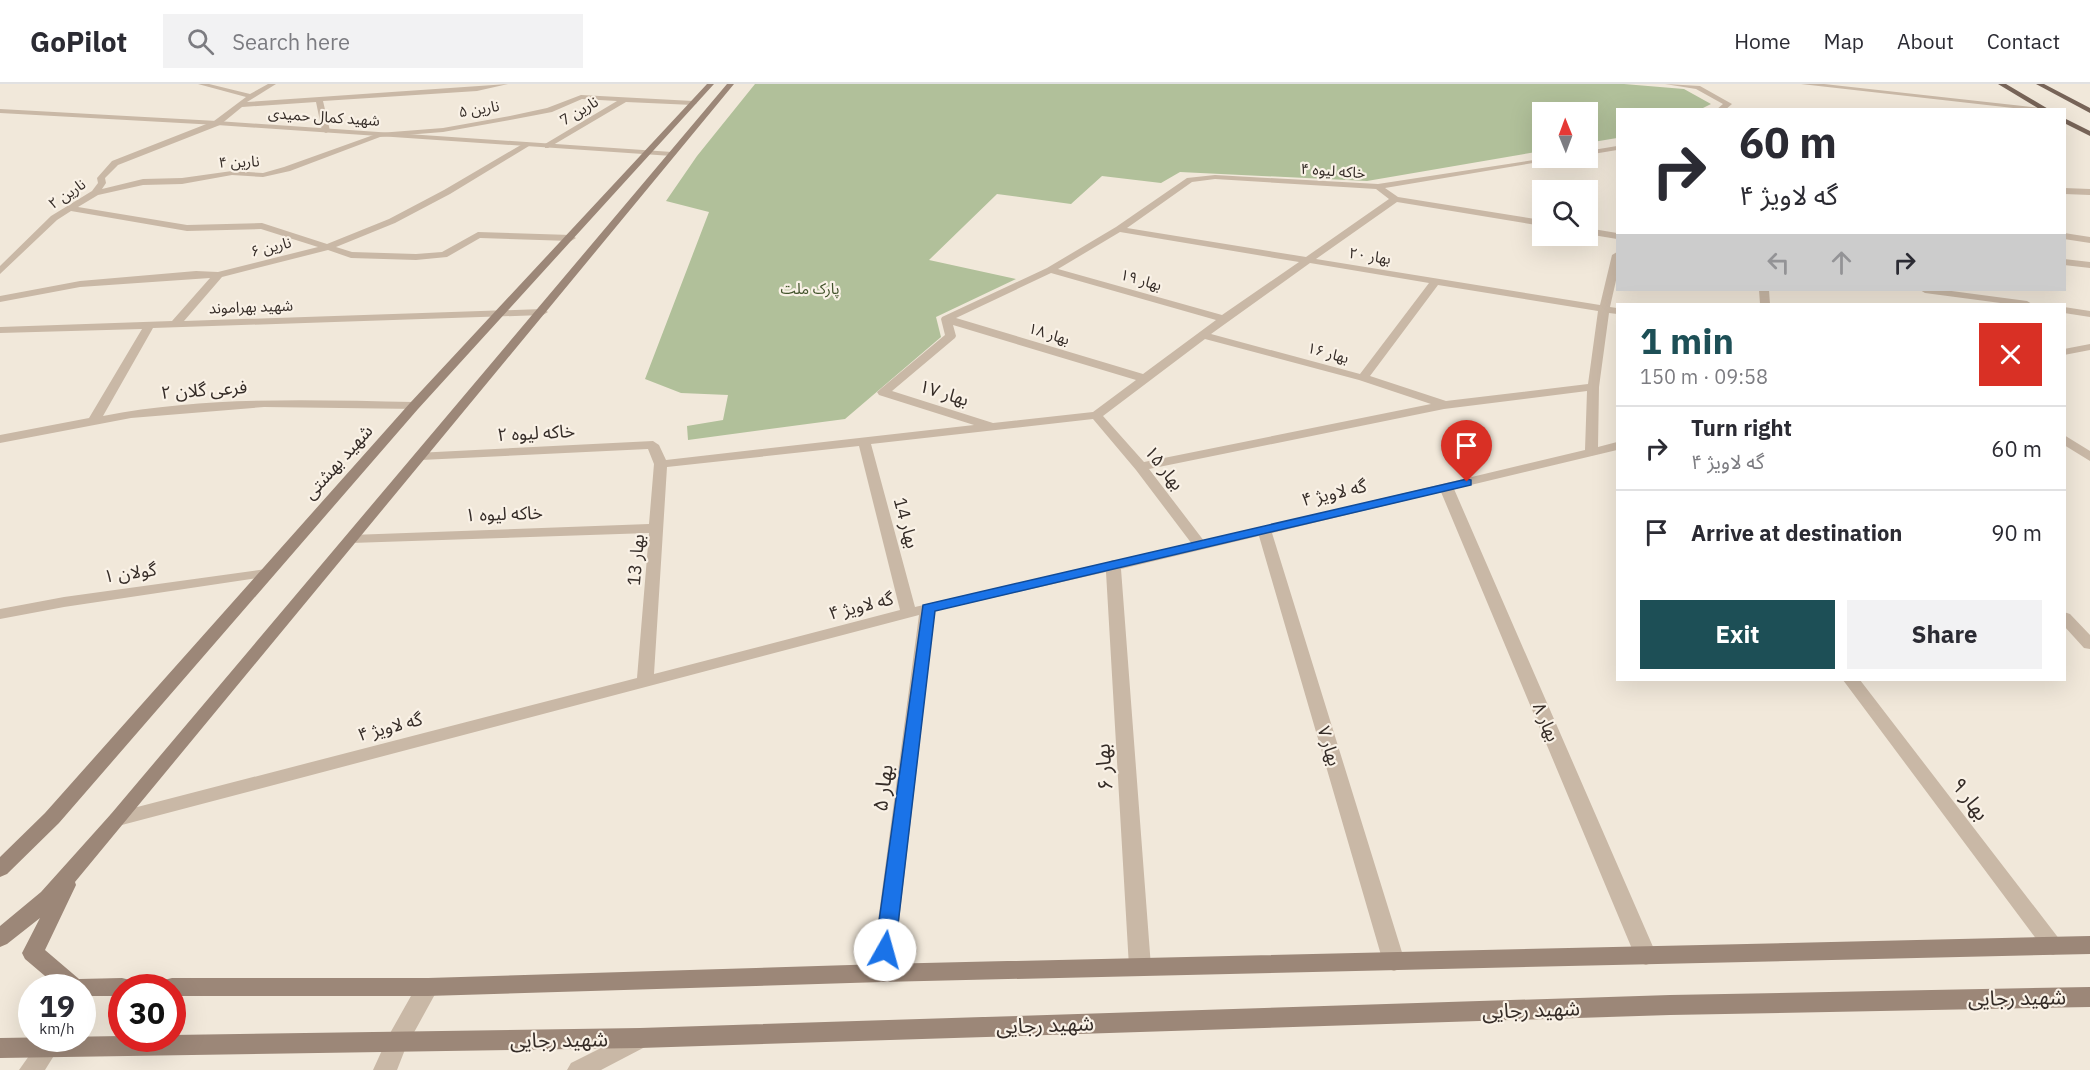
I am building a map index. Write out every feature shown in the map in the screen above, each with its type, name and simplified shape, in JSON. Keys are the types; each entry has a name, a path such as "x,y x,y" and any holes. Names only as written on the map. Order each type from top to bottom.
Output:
{"main road":[{"name":"شهید بهشتی","path":"0,869 52,818 414,406 711,84"},
{"path":"0,938 21,923 71,874 732,84"},
{"path":"2001,84 2043,108"},
{"path":"2039,84 2090,111"},
{"path":"2066,121 2090,135"},
{"path":"58,974 33,953 71,874"},
{"path":"186,987 428,987 882,973 2090,945"},
{"name":"شهید رجایی","path":"96,1045 640,1038 1670,1005 2090,997"},
{"name":"شهید رجایی","path":"0,1048 18,1047"}],"street":[{"path":"201,84 251,96"},
{"path":"217,123 251,96 273,84"},
{"path":"417,93 442,84"},
{"path":"239,105 417,93 505,84"},
{"path":"1668,84 1698,85 1728,104 1722,108"},
{"path":"1804,84 2028,108"},
{"name":"نارین ۵","path":"380,135 442,130 510,118 549,110 581,97 625,99"},
{"path":"625,99 693,103"},
{"name":"نارین 7","path":"548,146 625,99"},
{"path":"319,100 326,130"},
{"name":"شهید کمال حمیدی","path":"0,111 217,123 672,154"},
{"name":"نارین ۲","path":"0,271 54,219 95,193 102,183 101,178 115,163 217,123"},
{"name":"نارین ۴","path":"95,193 143,182 182,181 232,172 263,176 380,135"},
{"name":"نارین ۶","path":"0,299 80,284 196,274 218,275 326,248 392,221 429,202 525,144"},
{"path":"1598,151 1616,148"},
{"name":"خاکه لیوه ۴","path":"945,319 1050,270 1119,229 1190,180 1215,177 1378,187 1532,162"},
{"path":"1378,187 1395,199 1532,221"},
{"path":"2066,191 2090,192"},
{"path":"661,464 1096,415 1224,319 1395,199"},
{"path":"72,209 187,228 262,226 351,255 416,257 444,255 478,235 571,238"},
{"name":"بهار ۲۰","path":"1119,229 1616,311"},
{"path":"1598,233 1616,236"},
{"path":"2066,236 2090,240"},
{"path":"1591,452 1593,387 1604,309 1616,259"},
{"path":"2066,262 2090,265"},
{"name":"بهار ۱۹","path":"1050,270 1224,319"},
{"path":"174,325 218,275"},
{"path":"1363,378 1435,282"},
{"path":"1932,291 2019,303"},
{"path":"2066,310 2090,314"},
{"name":"شهید بهراموند","path":"0,330 543,312"},
{"name":"بهار ۱۸","path":"945,319 1143,378"},
{"name":"بهار ۱۷","path":"945,319 951,336 883,392 995,428"},
{"path":"95,419 149,325"},
{"name":"بهار ۱۶","path":"1204,335 1363,378 1444,405"},
{"path":"2066,352 2090,347"},
{"path":"1141,467 1444,405 1593,387"},
{"name":"فرعی گلان ۲","path":"0,439 95,419 131,414 264,403 414,406"},
{"name":"بهار ۱۵","path":"1096,415 1141,467 1201,546"},
{"path":"2066,440 2090,457"},
{"name":"بهار 14","path":"864,441 909,614"},
{"name":"خاکه لیوه ۲","path":"421,456 653,445"},
{"name":"بهار 13","path":"645,680 661,464 653,445"},
{"name":"گه لاویژ ۴","path":"118,819 928,608 1113,564 1201,546 1616,446"},
{"name":"بهار ۸","path":"1446,488 1646,956"},
{"name":"خاکه لیوه ۱","path":"351,539 658,528"},
{"name":"بهار ۷","path":"1264,530 1394,962"},
{"name":"بهار ۶","path":"1113,564 1140,967"},
{"name":"گولان ۱","path":"0,614 64,602 266,573"},
{"name":"بهار ۵","path":"882,973 928,608"},
{"path":"2066,619 2090,644"},
{"name":"بهار ۹","path":"1852,681 2053,946"},
{"path":"385,1070 397,1042 428,987"},
{"path":"579,1070 640,1038"},
{"path":"32,1070 45,1052"}],"green space":[{"name":"پارک ملت","path":"755,84 1624,84 1684,89 1711,104 1703,108 1616,108 1616,138 1598,141 1598,102 1532,102 1532,153 1367,181 1180,172 1161,183 1102,176 1071,204 997,194 929,260 1016,279 936,317 941,337 845,419 688,440 687,426 723,420 728,395 681,393 645,379 709,212 666,201 697,156"}],"route":[{"path":"885,950 928,608 1467,482"}]}
